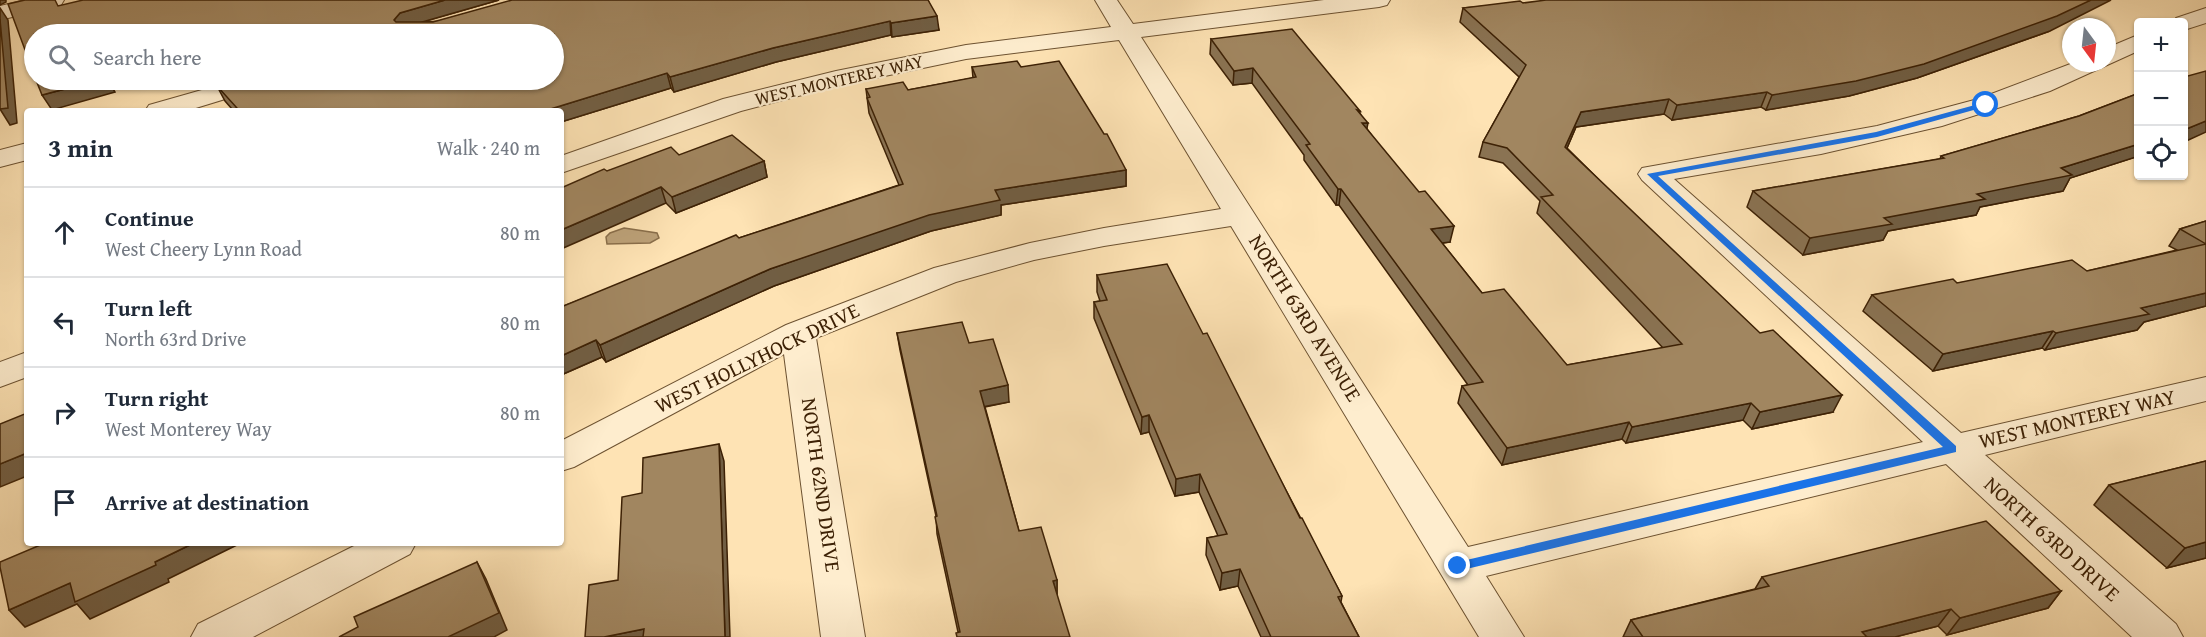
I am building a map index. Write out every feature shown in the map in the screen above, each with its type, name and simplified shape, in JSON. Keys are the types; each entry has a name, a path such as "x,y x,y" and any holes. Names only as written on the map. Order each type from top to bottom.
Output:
{"street":[{"path":"0,13 52,0"},
{"name":"NORTH 63RD AVENUE","path":"1106,0 1502,637"},
{"name":"WEST MONTEREY WAY","path":"564,164 732,105 836,79 966,52 1379,0"},
{"path":"2188,22 2206,15"},
{"path":"2116,53 2134,44"},
{"name":"NORTH 63RD DRIVE","path":"2075,72 1986,105 1897,129 1806,148 1652,174 2160,637"},
{"path":"168,108 228,90"},
{"path":"0,159 24,152"},
{"name":"WEST HOLLYHOCK DRIVE","path":"564,455 798,333 924,283 1030,252 1104,237 1241,215"},
{"name":"NORTH 62ND DRIVE","path":"798,333 843,637"},
{"path":"0,375 24,365"},
{"name":"WEST MONTEREY WAY","path":"1458,566 2206,389"},
{"path":"213,637 390,546"}],"shaded area":[{"path":"624,228 657,233 659,238 650,243 607,244 606,237 610,233"}],"building":[{"path":"25,0 55,0 58,6 83,0 445,0 400,13 394,20 396,22 433,22 512,0 928,0 937,16 891,23 890,21 773,48 670,77 667,73 554,108 237,108 221,90 564,90 564,24 24,24 24,47 8,4"},
{"path":"1546,0 2091,0 2057,16 1924,64 1856,81 1772,95 1767,92 1677,105 1669,99 1581,112 1565,147 1760,333 1773,330 1842,395 1760,412 1751,403 1632,427 1629,422 1507,448 1462,386 1483,382 1341,189 1338,189 1306,145 1310,144 1253,68 1234,71 1211,39 1292,29 1368,123 1362,123 1419,192 1425,191 1454,226 1431,229 1482,293 1504,289 1567,365 1682,344 1541,197 1553,195 1507,148 1483,142 1526,65 1463,8"},
{"path":"0,19 8,108 0,109"},
{"path":"1017,61 1021,67 1059,61 1104,134 1107,134 1126,170 995,190 1000,200 929,215 770,269 600,345 596,340 564,355 564,306 736,235 739,238 903,184 867,98 870,97 866,89 903,82 908,90 976,77 972,67"},
{"path":"2206,71 2206,121 2188,128 2188,126 2188,76"},
{"path":"40,90 61,90 42,95"},
{"path":"2134,95 2134,146 2061,168 2072,175 1977,194 1985,199 1884,218 1892,224 1810,238 1753,191 1944,158 1941,156 2079,116"},
{"path":"732,135 764,161 672,197 661,187 564,229 564,187 604,169 607,171 671,147 679,155"},
{"path":"2206,221 2206,244 2180,229"},
{"path":"2206,244 2206,293 2141,308 2149,314 1943,354 1872,295 1953,279 1957,283 2072,260 2087,271"},
{"path":"1167,264 1203,334 1207,333 1342,596 1338,597 1359,637 1271,637 1240,569 1222,573 1207,538 1227,534 1200,474 1176,479 1149,415 1142,417 1094,302 1107,300 1097,275"},
{"path":"962,322 969,343 993,339 1008,385 980,391 1019,531 1041,527 1057,580 1053,581 1070,637 957,637 956,633 960,632 897,333"},
{"path":"24,414 24,454 0,464 0,424"},
{"path":"719,444 725,637 643,637 644,629 604,637 585,637 589,585 618,580 622,497 642,493 643,458"},
{"path":"2206,461 2206,542 2185,548 2109,485"},
{"path":"1986,521 2061,591 1960,618 1951,609 1862,632 1867,637 1643,637 1631,620 1769,586 1762,577"},
{"path":"38,546 188,546 155,562 156,565 75,602 70,583 9,610 0,562"},
{"path":"477,562 499,613 448,637 339,637 358,627 354,617"}],"route":[{"path":"1458,566 1952,449 1652,174 1877,134 1986,105"}]}
